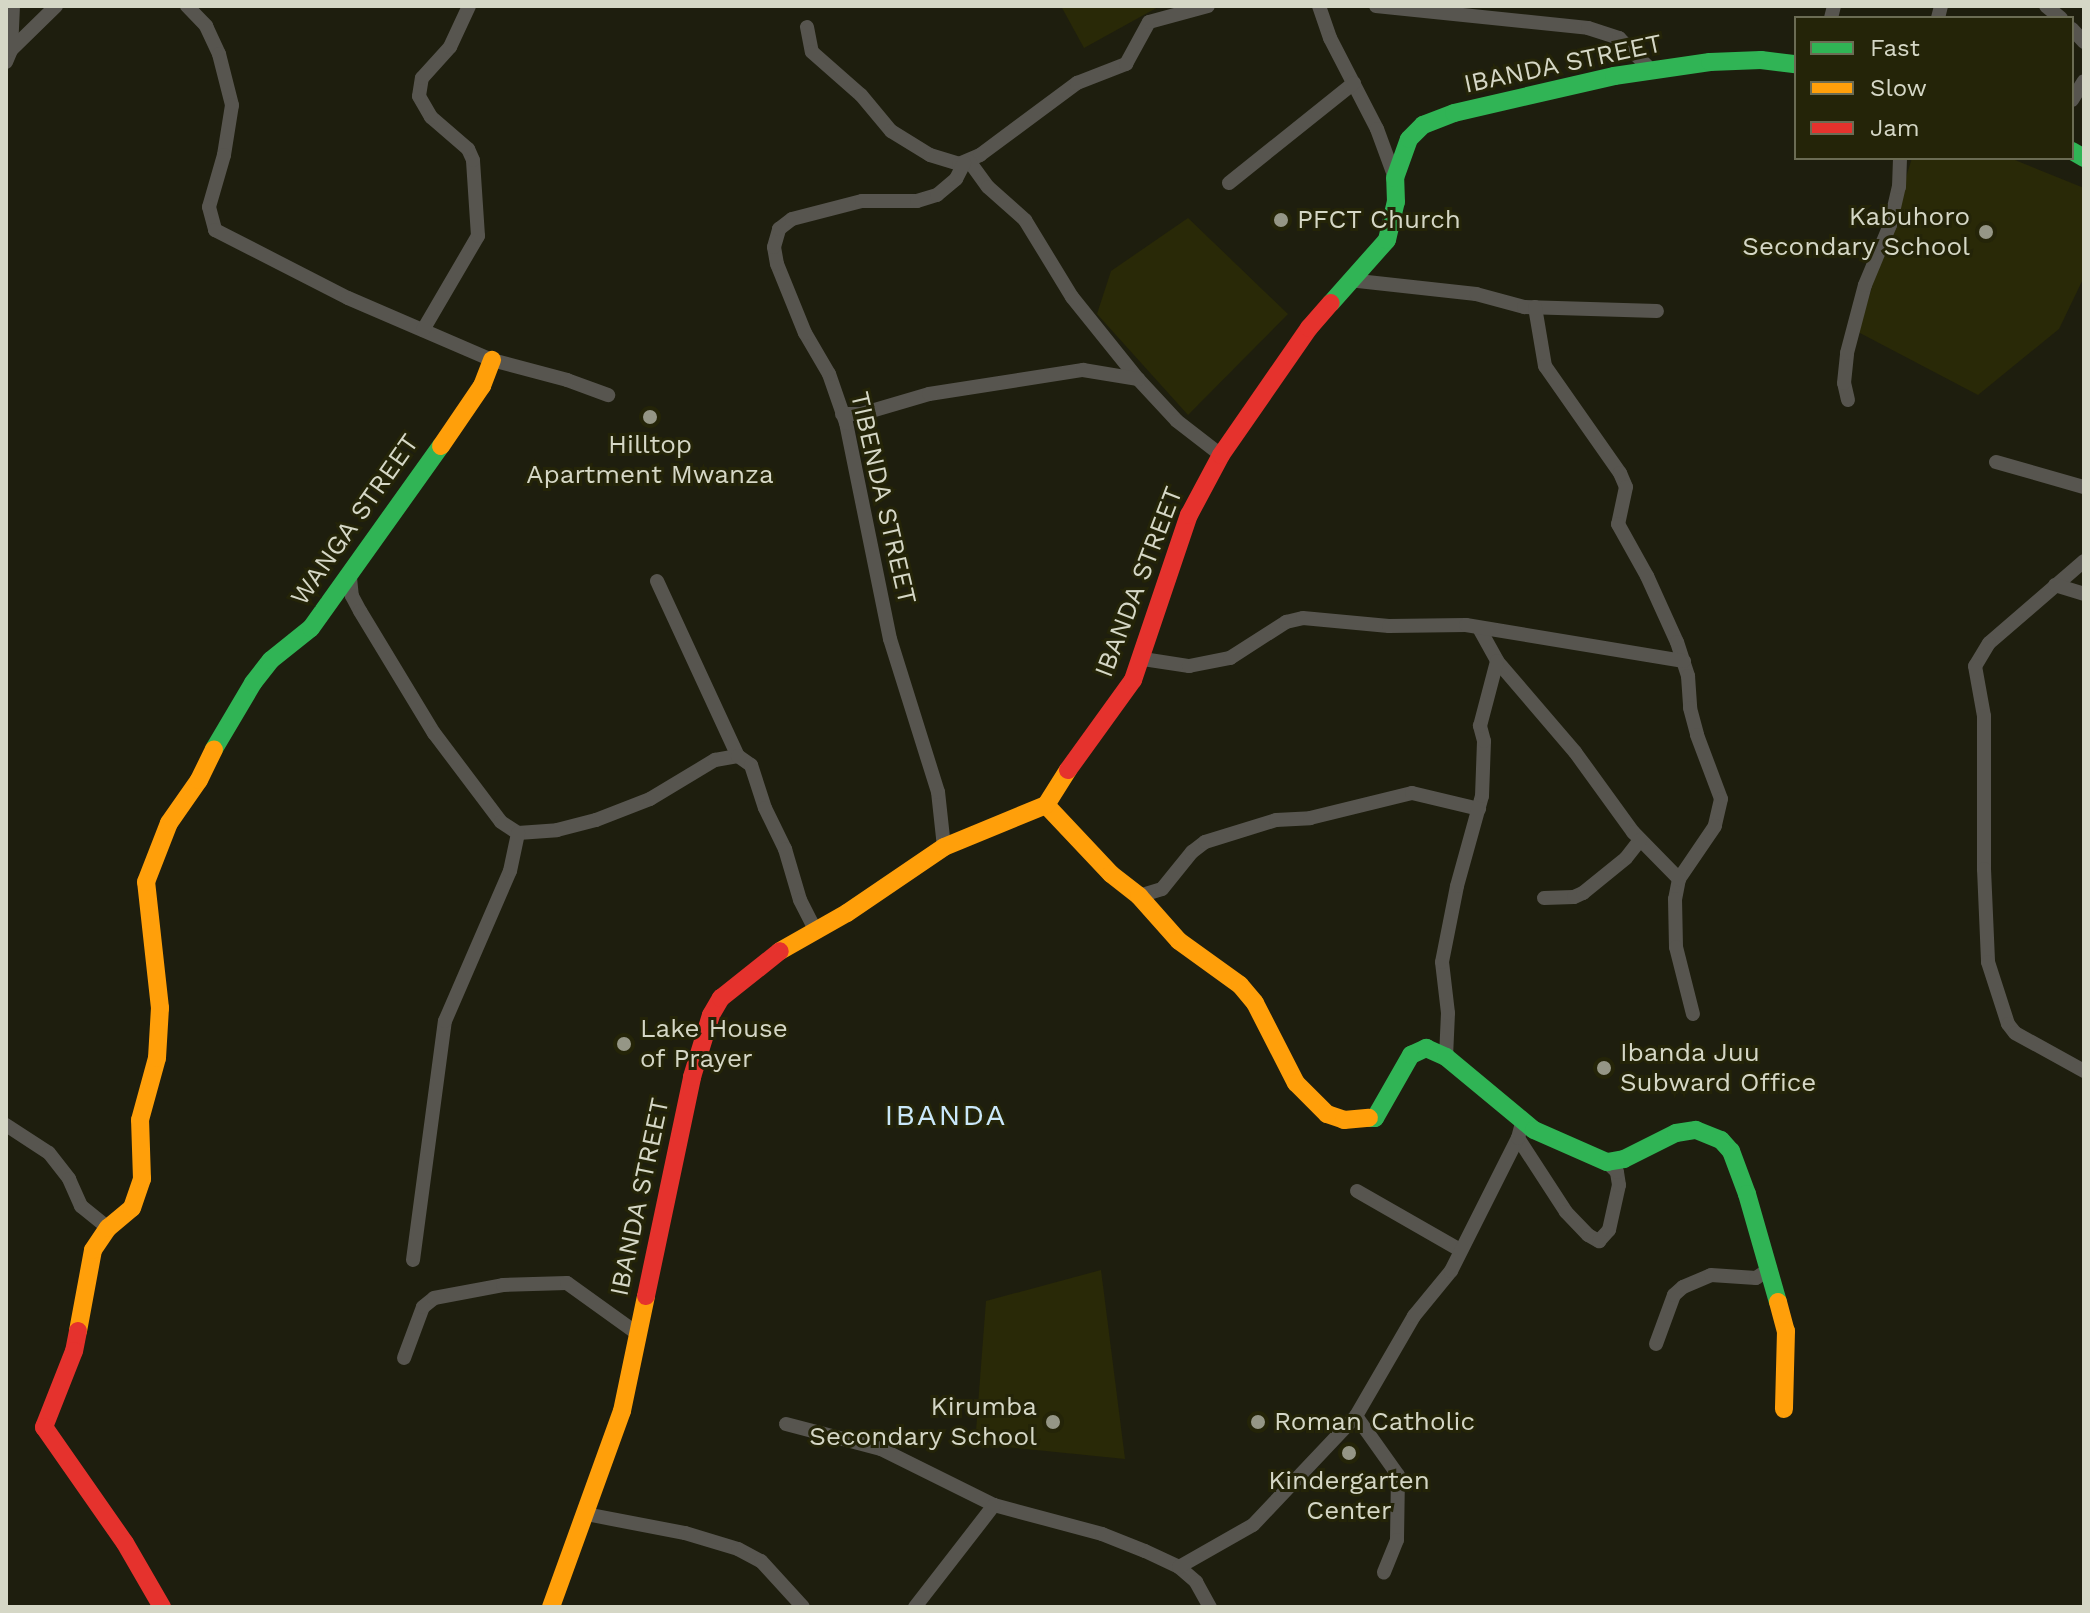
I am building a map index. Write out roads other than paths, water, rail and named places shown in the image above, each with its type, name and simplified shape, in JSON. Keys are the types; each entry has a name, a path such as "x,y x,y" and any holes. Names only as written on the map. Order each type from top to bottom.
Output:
{"street":[{"path":"9,56 13,6"},
{"path":"9,56 56,6"},
{"path":"187,6 206,26 219,54 232,105 227,141 209,207 215,230 334,292 492,360 567,380 608,395"},
{"path":"423,330 478,236 473,160 468,149 431,117 419,96 422,78 450,47 469,6"},
{"path":"807,27 812,52 861,95 891,131 939,159 966,162 1077,83 1126,64 1149,22 1208,6"},
{"path":"1319,6 1395,178"},
{"path":"1376,6 1533,22 1613,35 1651,70"},
{"path":"1523,6 1533,22"},
{"name":"IBANDA STREET","path":"551,1607 622,1411 692,1077 711,1015 721,998 748,973 815,929 847,913 944,847 1046,805 1074,759 1120,701 1143,659 1189,515 1221,455 1309,328 1387,240 1396,202 1395,178 1409,139 1423,125 1486,105 1651,70 1710,62 1761,60 1794,64"},
{"path":"1229,183 1354,83"},
{"path":"1848,400 1844,383 1847,353 1865,285 1890,225 1899,187 1900,160"},
{"path":"966,162 988,187 1025,220 1072,297 1138,379 1177,421 1221,455"},
{"name":"TIBENDA STREET","path":"944,847 938,792 890,639 842,414 829,374 805,333 777,264 774,247 779,229 792,219 862,201 917,201 937,195 956,179 966,162"},
{"path":"1353,278 1476,294 1535,307 1657,311"},
{"path":"1535,307 1545,366 1620,473 1626,487 1618,524 1647,576 1684,661 1697,735 1721,799 1715,826 1679,879 1673,926 1693,1014"},
{"name":"WANGA STREET","path":"162,1607 125,1543 44,1427 74,1351 93,1250 108,1228 132,1208 142,1179 139,1135 157,1058 160,1008 146,895 156,850 253,683 271,660 311,628 339,586 350,578 482,386 492,360"},
{"path":"842,414 861,414 929,394 1083,370 1138,379"},
{"path":"1996,462 2084,487"},
{"path":"2084,561 1989,643 1975,666 1985,737 1988,962 2008,1024 2015,1033 2084,1071"},
{"path":"350,578 352,596 360,611 434,733 501,822 518,833 557,830 596,820 650,799 715,760 738,756"},
{"path":"657,581 738,756 751,765 765,808 785,849 800,900 815,929"},
{"path":"2055,585 2084,594"},
{"path":"1143,659 1189,666 1230,658 1286,622 1303,618 1389,626 1479,628 1532,634 1684,661"},
{"path":"1479,628 1497,661 1575,752 1640,840 1679,879"},
{"path":"1446,1057 1448,1013 1442,962 1457,886 1479,809 1484,761 1480,726 1497,661"},
{"path":"1139,896 1162,889 1192,852 1205,842 1276,820 1310,818 1412,793 1479,809"},
{"path":"1046,805 1111,874 1139,896 1186,948 1240,985 1255,1003 1296,1083 1327,1114 1344,1120 1375,1118 1411,1055 1426,1048 1446,1057 1520,1130 1566,1212 1588,1235 1599,1241 1609,1230 1619,1185 1617,1172 1607,1162 1520,1130"},
{"path":"413,1260 445,1021 510,871 518,833"},
{"path":"1544,898 1574,897 1583,893 1626,858 1640,840"},
{"path":"6,1125 49,1153 69,1179 81,1206 108,1228"},
{"path":"1179,1567 1253,1525 1356,1416 1414,1316 1439,1289 1520,1130"},
{"path":"1607,1162 1624,1159 1676,1133 1696,1130 1721,1140 1731,1151 1786,1331 1784,1409"},
{"path":"1357,1191 1460,1250"},
{"path":"1656,1344 1674,1295 1683,1287 1711,1275 1756,1278 1768,1270"},
{"path":"404,1358 423,1307 434,1298 503,1285 567,1283 638,1334"},
{"path":"1356,1416 1398,1475 1397,1540 1384,1572"},
{"path":"786,1424 881,1449 994,1505 1102,1534 1179,1567 1196,1582 1210,1607"},
{"path":"915,1607 994,1505"},
{"path":"586,1514 714,1540 738,1549 761,1561 803,1607"}],"place":[{"name":"PFCT Church","path":"1281,220"},
{"name":"Kabuhoro Secondary School","path":"1986,232"},
{"name":"Hilltop Apartment Mwanza","path":"650,417"},
{"name":"Lake House of Prayer","path":"624,1044"},
{"name":"Ibanda Juu Subward Office","path":"1604,1068"},
{"name":"Kirumba Secondary School","path":"1053,1422"},
{"name":"Roman Catholic","path":"1258,1422"},
{"name":"Kindergarten Center","path":"1349,1453"}],"district":[{"name":"IBANDA","path":"946,1115"}]}
